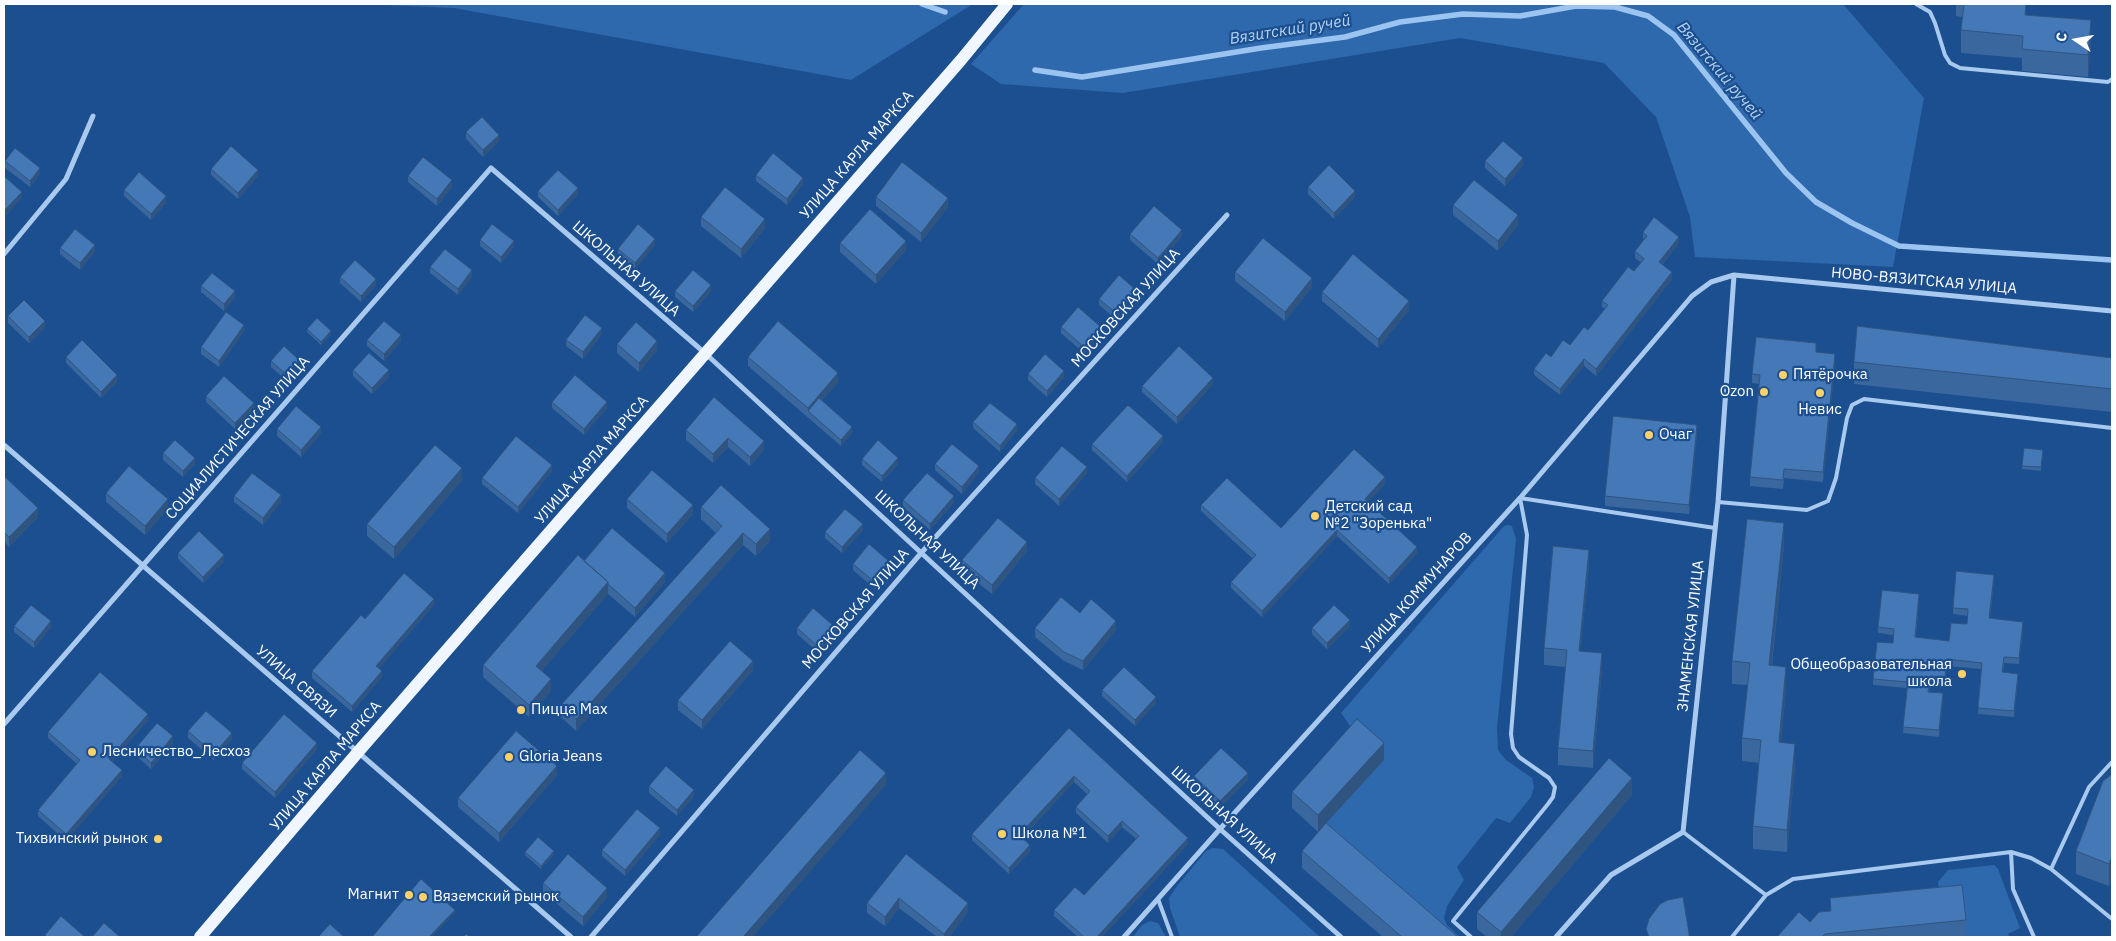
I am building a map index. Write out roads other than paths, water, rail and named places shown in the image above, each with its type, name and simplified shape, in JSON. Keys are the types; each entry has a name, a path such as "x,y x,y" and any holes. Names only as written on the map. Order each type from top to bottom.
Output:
{"main road":[{"name":"УЛИЦА КАРЛА МАРКСА","path":"200,937 358,752 961,60 1006,4"}],"street":[{"path":"4,254 66,180 93,116"},
{"name":"ШКОЛЬНАЯ УЛИЦА","path":"491,168 706,354 1220,829 1340,937"},
{"name":"СОЦИАЛИСТИЧЕСКАЯ УЛИЦА","path":"4,724 491,168"},
{"name":"МОСКОВСКАЯ УЛИЦА","path":"590,937 922,552 1227,215"},
{"name":"НОВО-ВЯЗИТСКАЯ УЛИЦА","path":"1734,275 2112,312"},
{"name":"УЛИЦА КОММУНАРОВ","path":"1124,937 1520,498 1692,296 1711,282 1734,275"},
{"name":"ЗНАМЕНСКАЯ УЛИЦА","path":"1683,832 1718,502 1734,275"},
{"name":"УЛИЦА СВЯЗИ","path":"4,445 571,937"},
{"path":"1556,937 1611,875 1683,832"}],"lane":[{"path":"1916,4 1930,12 1945,55 1950,63 1960,68 2108,82 2112,80"},
{"path":"1718,502 1807,510 1828,501 1836,478 1852,405 1864,399 2112,428"},
{"path":"1472,937 1453,921 1548,804 1553,797 1555,788 1549,778 1519,757 1513,748 1512,741 1527,535 1520,498 1714,528"},
{"path":"2051,869 2089,787 2112,762"},
{"path":"1683,832 1766,895"},
{"path":"2011,852 2013,889 2034,937"},
{"path":"1732,937 1766,895 1792,879 2011,852 2031,858 2051,869 2112,919"},
{"path":"1158,899 1172,937"}],"waterway":[{"name":"Вязитский ручей","path":"922,4 945,12"},
{"name":"Вязитский ручей","path":"1035,70 1082,77 1261,48 1345,37 1400,22 1463,14 1520,16 1576,6 1615,7 1648,16 1674,35 1786,173 1816,202 1852,223 1899,246 2112,260"}],"place":[{"name":"Пятёрочка","path":"1783,375"},
{"name":"Ozon","path":"1764,392"},
{"name":"Невис","path":"1820,393"},
{"name":"Очаг","path":"1649,435"},
{"name":"Детский сад №2 \"Зоренька\"","path":"1315,516"},
{"name":"Общеобразовательная школа","path":"1962,674"},
{"name":"Пицца Max","path":"521,710"},
{"name":"Лесничество_Лесхоз","path":"92,752"},
{"name":"Gloria Jeans","path":"509,757"},
{"name":"Школа №1","path":"1002,834"},
{"name":"Тихвинский рынок","path":"158,839"},
{"name":"Магнит","path":"409,895"},
{"name":"Вяземский рынок","path":"423,897"}]}
